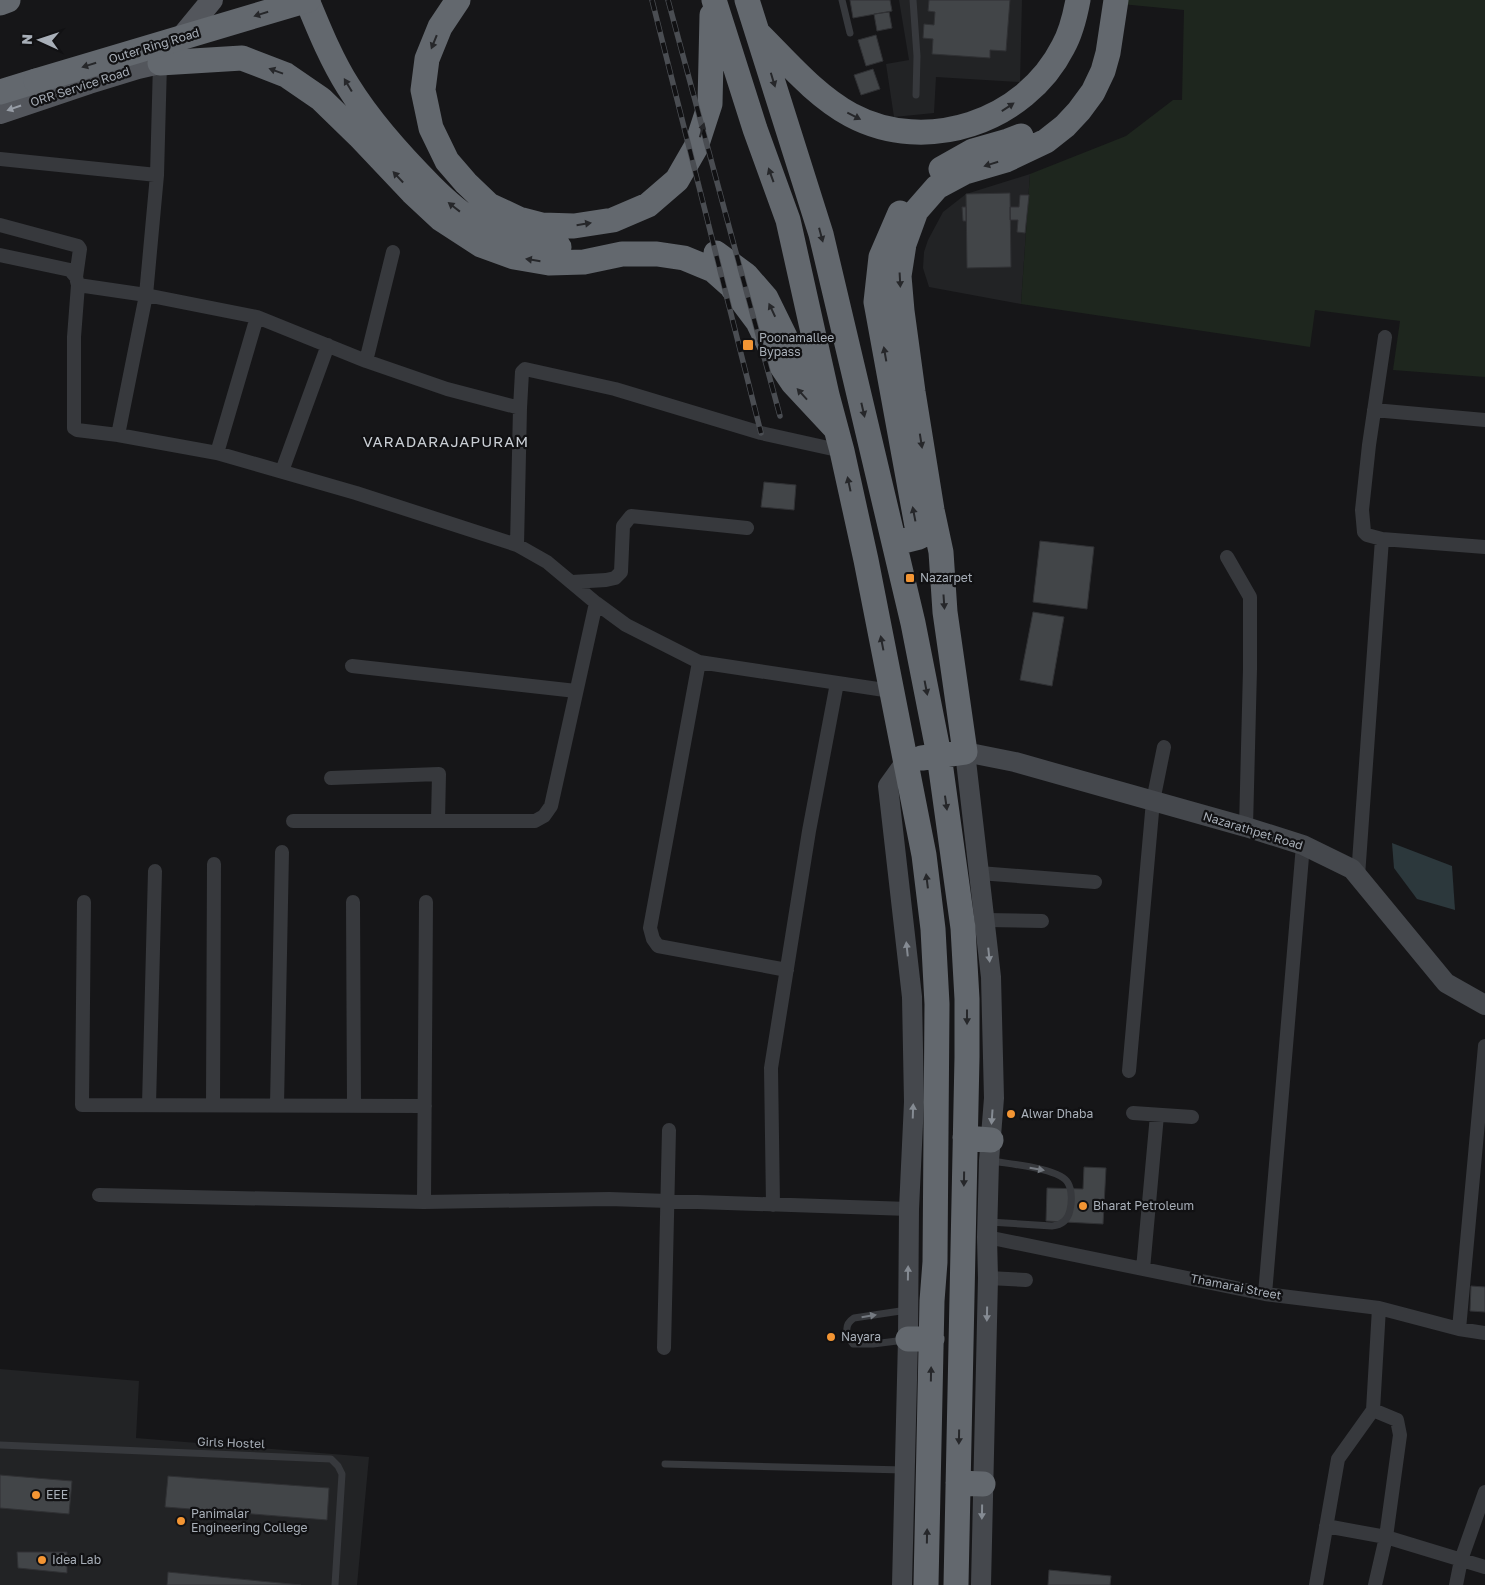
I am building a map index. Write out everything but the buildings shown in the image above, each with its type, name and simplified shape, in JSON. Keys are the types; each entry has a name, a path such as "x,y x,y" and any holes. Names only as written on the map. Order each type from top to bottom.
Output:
{"highway":[{"path":"0,3 8,0"},
{"path":"307,0 327,48 347,86 370,119 410,166 444,199 474,222 508,237 548,246 587,248 652,238 683,242 717,254 746,275 766,298 792,351 827,395"},
{"name":"Outer Ring Road","path":"0,92 307,0"},
{"path":"458,0 440,27 427,59 424,90 431,128 447,161 489,205 519,219 542,225 574,226 613,220 648,205 677,180 696,147 710,104 713,0"},
{"path":"713,0 755,129 788,220 866,560 924,855 933,929 938,1004 935,1252 920,1339 926,1585"},
{"path":"747,0 821,234 914,622 939,755 963,928 967,999 956,1585"},
{"path":"758,34 814,89 850,115 865,122 893,130 931,133 981,122 996,115 1029,92 1043,77 1064,47 1078,0"},
{"path":"895,543 919,537 876,302 881,257 898,216 922,182 972,151 1008,141 1048,125 1077,98 1094,65 1104,0"},
{"path":"906,761 965,752 945,612 941,552 902,311 899,276 904,244 916,211 937,187 965,172 1006,160 1046,140 1065,126 1079,111 1093,92 1103,71 1108,53 1116,0"},
{"path":"160,63 242,58 286,75 321,99 441,219 481,245 514,257 549,263 584,262 622,254 657,254 684,258 713,270 731,286 758,322 774,355 793,383 839,440"},
{"path":"965,1138 990,1150"},
{"path":"958,1483 983,1484"}],"main road":[{"path":"160,63 212,0"},
{"name":"ORR Service Road","path":"0,113 89,83 160,63"}],"street":[{"path":"118,435 146,295 157,175 160,63"},
{"path":"0,159 157,175"},
{"path":"0,225 78,246 80,249 74,337 74,428 80,431 118,435 217,453 356,493 517,545 547,562 626,625 699,662 891,691"},
{"path":"366,361 393,252"},
{"path":"0,255 70,270 77,281 257,317 366,361 447,390 520,408"},
{"path":"217,453 257,317"},
{"path":"1385,337 1362,510 1364,532 1367,535 1382,539 1485,547"},
{"path":"282,471 328,345"},
{"path":"517,545 520,408 522,372 525,369 529,368 615,389 761,434 839,440"},
{"path":"1374,410 1485,420"},
{"path":"572,582 606,580 615,578 621,572 623,526 632,516 747,528"},
{"path":"1358,876 1382,539"},
{"path":"1227,557 1250,597 1246,827"},
{"path":"293,821 535,821 544,816 551,806 596,602"},
{"path":"699,662 650,928 652,939 658,946 787,970"},
{"path":"352,666 576,690"},
{"path":"773,1205 771,1068 809,831 837,683"},
{"path":"1129,1071 1152,801 1164,747"},
{"path":"965,752 992,977 994,1098 987,1229 988,1278 981,1585"},
{"name":"Nazarathpet Road","path":"965,752 1015,762 1304,845 1352,869 1446,983 1485,1006"},
{"path":"902,1585 905,1470 920,1339 908,1309 909,1210 914,1102 912,997 888,786 906,761"},
{"path":"331,778 439,774 438,820"},
{"path":"1265,1294 1304,845"},
{"path":"277,1106 282,852"},
{"path":"213,1105 214,864"},
{"path":"149,1105 155,871"},
{"path":"979,873 1095,882"},
{"path":"84,902 82,1105 424,1106"},
{"path":"353,902 354,1105"},
{"path":"424,1202 426,902"},
{"path":"986,920 1042,921"},
{"path":"1459,1329 1485,1046"},
{"path":"1133,1114 1192,1117"},
{"path":"1142,1269 1157,1115"},
{"path":"664,1348 669,1130"},
{"path":"99,1195 424,1202 610,1199 909,1210"},
{"name":"Thamarai Street","path":"987,1229 1142,1269 1265,1294 1379,1308 1485,1334"},
{"path":"988,1278 1026,1280"},
{"path":"1316,1585 1338,1459 1373,1410 1379,1308"},
{"path":"1373,1410 1397,1420 1400,1427 1386,1537 1375,1585"},
{"path":"1456,1585 1461,1560 1485,1492"},
{"path":"1326,1526 1386,1537 1485,1567"}],"lane":[{"path":"842,0 850,33"},
{"path":"913,0 916,95"},
{"path":"987,1229 1060,1225 1067,1219 1070,1210 1071,1192 1068,1182 1063,1177 990,1150"},
{"path":"908,1309 854,1318 849,1322 847,1328 849,1340 854,1344 862,1345 920,1339"},
{"name":"Girls Hostel","path":"0,1445 332,1460 342,1474 335,1585"},
{"path":"665,1464 905,1470"}],"shaded area":[{"path":"899,0 1022,0 1020,82 936,77 934,113 894,117 886,64 909,60"},
{"path":"1122,0 1485,0 1485,377 1393,370 1400,321 1315,310 1310,347 1021,304 1030,174 1126,136 1173,100 1182,100 1184,10 1121,4"},
{"path":"1030,174 1021,304 929,287 923,268 924,252 928,240 943,212 966,194"},
{"path":"1392,843 1452,866 1455,910 1417,899 1394,868"},
{"name":"Panimalar Engineering College","path":"0,1369 139,1381 136,1438 369,1457 357,1585 0,1585"}],"railway":[{"path":"652,0 761,433"},
{"path":"668,0 780,416"}],"place":[{"name":"Poonamallee Bypass","path":"748,345"},
{"name":"Nazarpet","path":"910,578"},
{"name":"Alwar Dhaba","path":"1011,1114"},
{"name":"Bharat Petroleum","path":"1083,1206"},
{"name":"Nayara","path":"831,1337"},
{"name":"EEE","path":"36,1495"},
{"name":"Panimalar Engineering College","path":"181,1521"},
{"name":"Idea Lab","path":"42,1560"}],"district":[{"name":"VARADARAJAPURAM","path":"446,442"}]}
